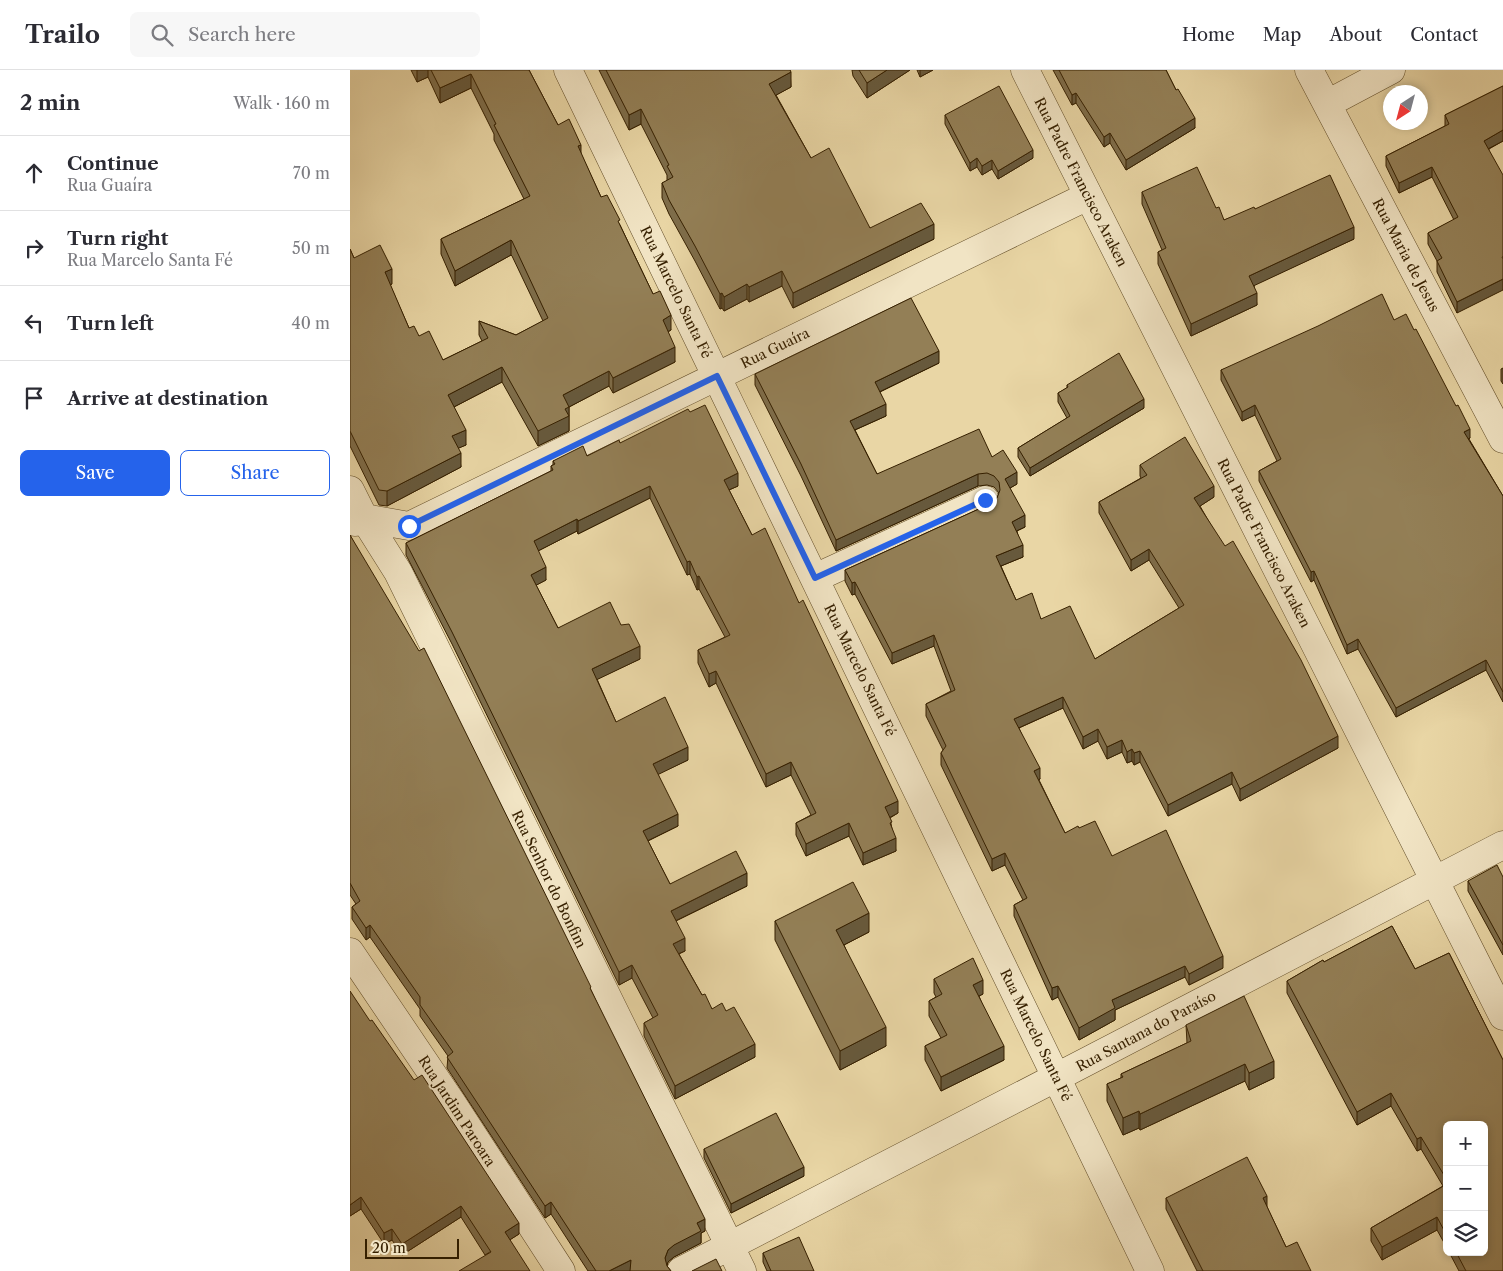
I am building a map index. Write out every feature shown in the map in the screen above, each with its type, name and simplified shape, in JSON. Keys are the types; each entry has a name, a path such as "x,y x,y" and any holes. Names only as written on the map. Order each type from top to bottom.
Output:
{"street":[{"name":"Rua Marcelo Santa Fé","path":"568,70 1150,1271"},
{"name":"Rua Padre Francisco Araken","path":"1025,70 1503,1016"},
{"name":"Rua Maria de Jesus","path":"1308,70 1503,439"},
{"path":"1327,104 1391,70"},
{"name":"Rua Guaíra","path":"357,522 409,526 1088,196"},
{"name":"Rua Senhor do Bonfim","path":"350,490 357,522 398,572 742,1271"},
{"path":"815,578 985,500"},
{"name":"Rua Santana do Paraíso","path":"681,1271 1057,1078 1503,845"},
{"name":"Rua Jardim Paroara","path":"350,952 452,1102 561,1271"}],"building":[{"path":"431,70 529,70 558,125 569,119 581,145 578,146 601,197 607,195 653,294 660,291 671,315 663,320 675,347 613,378 609,371 563,395 569,407 565,409 569,416 538,431 502,367 448,395 466,430 452,436 461,453 387,491 379,490 350,431 350,249 354,258 380,245 392,269 385,272 409,328 414,326 419,336 429,331 443,360 488,338 479,321 516,335 548,318 511,240 455,271 441,239 530,196 471,74 440,88"},
{"path":"606,70 790,70 791,72 769,84 811,158 829,148 870,228 921,203 934,224 793,293 782,271 749,287 747,284 724,297 722,293 720,294 669,200 662,183 673,177 641,109 629,115"},
{"path":"859,70 887,70 867,83"},
{"path":"1059,70 1166,70 1176,90 1178,89 1195,118 1126,160 1110,133 1104,137 1076,93 1072,95"},
{"path":"999,86 1033,150 998,171 992,160 982,166 977,158 970,163 945,115"},
{"path":"1503,86 1503,130 1484,141 1503,175 1503,279 1457,302 1437,261 1442,258 1428,233 1458,217 1432,167 1399,183 1386,156 1449,124 1445,115"},
{"path":"1197,167 1216,208 1219,207 1224,220 1254,207 1255,209 1330,175 1354,227 1249,276 1257,293 1191,324 1158,252 1166,248 1142,192"},
{"path":"1382,294 1394,320 1406,314 1414,330 1416,329 1470,429 1464,432 1503,496 1503,692 1486,660 1396,708 1358,639 1347,645 1314,571 1311,572 1259,471 1281,459 1255,405 1242,412 1221,370 1318,326"},
{"path":"911,298 939,351 875,382 886,404 850,421 877,474 979,429 992,457 1003,450 1017,472 1005,479 1025,515 1012,522 1023,545 996,556 1016,600 1032,593 1041,619 1070,606 1095,659 1184,605 1149,549 1131,560 1099,502 1147,475 1140,465 1185,437 1214,486 1194,498 1225,546 1233,541 1301,660 1338,736 1240,789 1232,772 1168,805 1140,751 1134,753 1132,749 1127,752 1122,740 1107,747 1098,729 1083,737 1063,697 1014,719 1040,768 1034,771 1065,833 1078,826 1079,828 1095,821 1112,856 1166,830 1223,956 1189,974 1185,966 1112,1000 1115,1008 1079,1028 1058,986 1052,988 1014,905 1027,898 1005,853 992,859 941,753 946,746 926,704 955,690 934,635 892,653 855,582 852,583 845,570 992,503 997,498 1000,490 999,482 994,476 987,473 978,474 836,540 801,464 755,374"},
{"path":"1119,353 1144,399 1030,468 1018,448 1070,416 1058,393 1068,387 1067,385"},
{"path":"705,405 738,473 724,480 752,535 765,528 799,603 803,600 898,801 885,807 892,822 890,823 896,838 863,853 849,823 806,844 796,823 816,813 791,762 766,774 716,671 709,674 698,650 730,635 699,576 697,577 690,561 687,562 650,486 534,541 546,567 531,575 558,628 610,602 621,625 629,624 640,646 592,669 616,722 665,697 688,747 653,764 678,814 643,831 670,884 736,851 747,873 671,911 685,938 673,944 702,995 705,994 712,1009 722,1003 726,1011 734,1007 755,1044 675,1086 644,1023 658,1015 632,965 619,972 452,632 406,543 553,470 551,466 555,464 553,461 583,446 587,456 619,440 620,443 688,409 690,412"},
{"path":"350,535 419,651 424,648 705,1219 697,1223 701,1231 668,1250 665,1258 667,1266 671,1271 630,1271 631,1260 609,1271 596,1271 551,1202 545,1206 447,1057 453,1052 420,1005 420,997 370,925 366,928 352,907 360,901 350,883"},
{"path":"1497,865 1503,877 1503,945 1468,881"},
{"path":"853,882 869,913 836,930 886,1027 840,1051 775,921"},
{"path":"1392,926 1415,969 1449,953 1503,1060 1503,1271 1466,1271 1458,1256 1488,1256 1488,1121 1443,1121 1443,1173 1421,1137 1417,1139 1391,1093 1357,1112 1287,981 1323,960 1324,962"},
{"path":"973,958 983,980 973,985 1004,1046 941,1077 925,1046 947,1035 929,1001 942,994 934,979"},
{"path":"350,991 414,1080 422,1075 519,1223 505,1232 530,1271 459,1271 491,1252 461,1206 402,1244 392,1229 384,1233 361,1197 350,1205"},
{"path":"1244,996 1274,1061 1249,1073 1245,1064 1140,1114 1139,1111 1123,1118 1107,1084 1123,1077 1121,1074 1191,1041 1186,1025"},
{"path":"776,1113 804,1167 731,1204 704,1149"},
{"path":"1247,1157 1267,1196 1263,1198 1286,1247 1297,1242 1311,1271 1203,1271 1166,1198"},
{"path":"1443,1186 1443,1228 1437,1217 1382,1247 1371,1228"},
{"path":"799,1237 814,1271 771,1271 763,1253"},
{"path":"716,1259 722,1271 692,1271"}],"route":[{"path":"409,526 717,376 815,578 985,500"}]}
